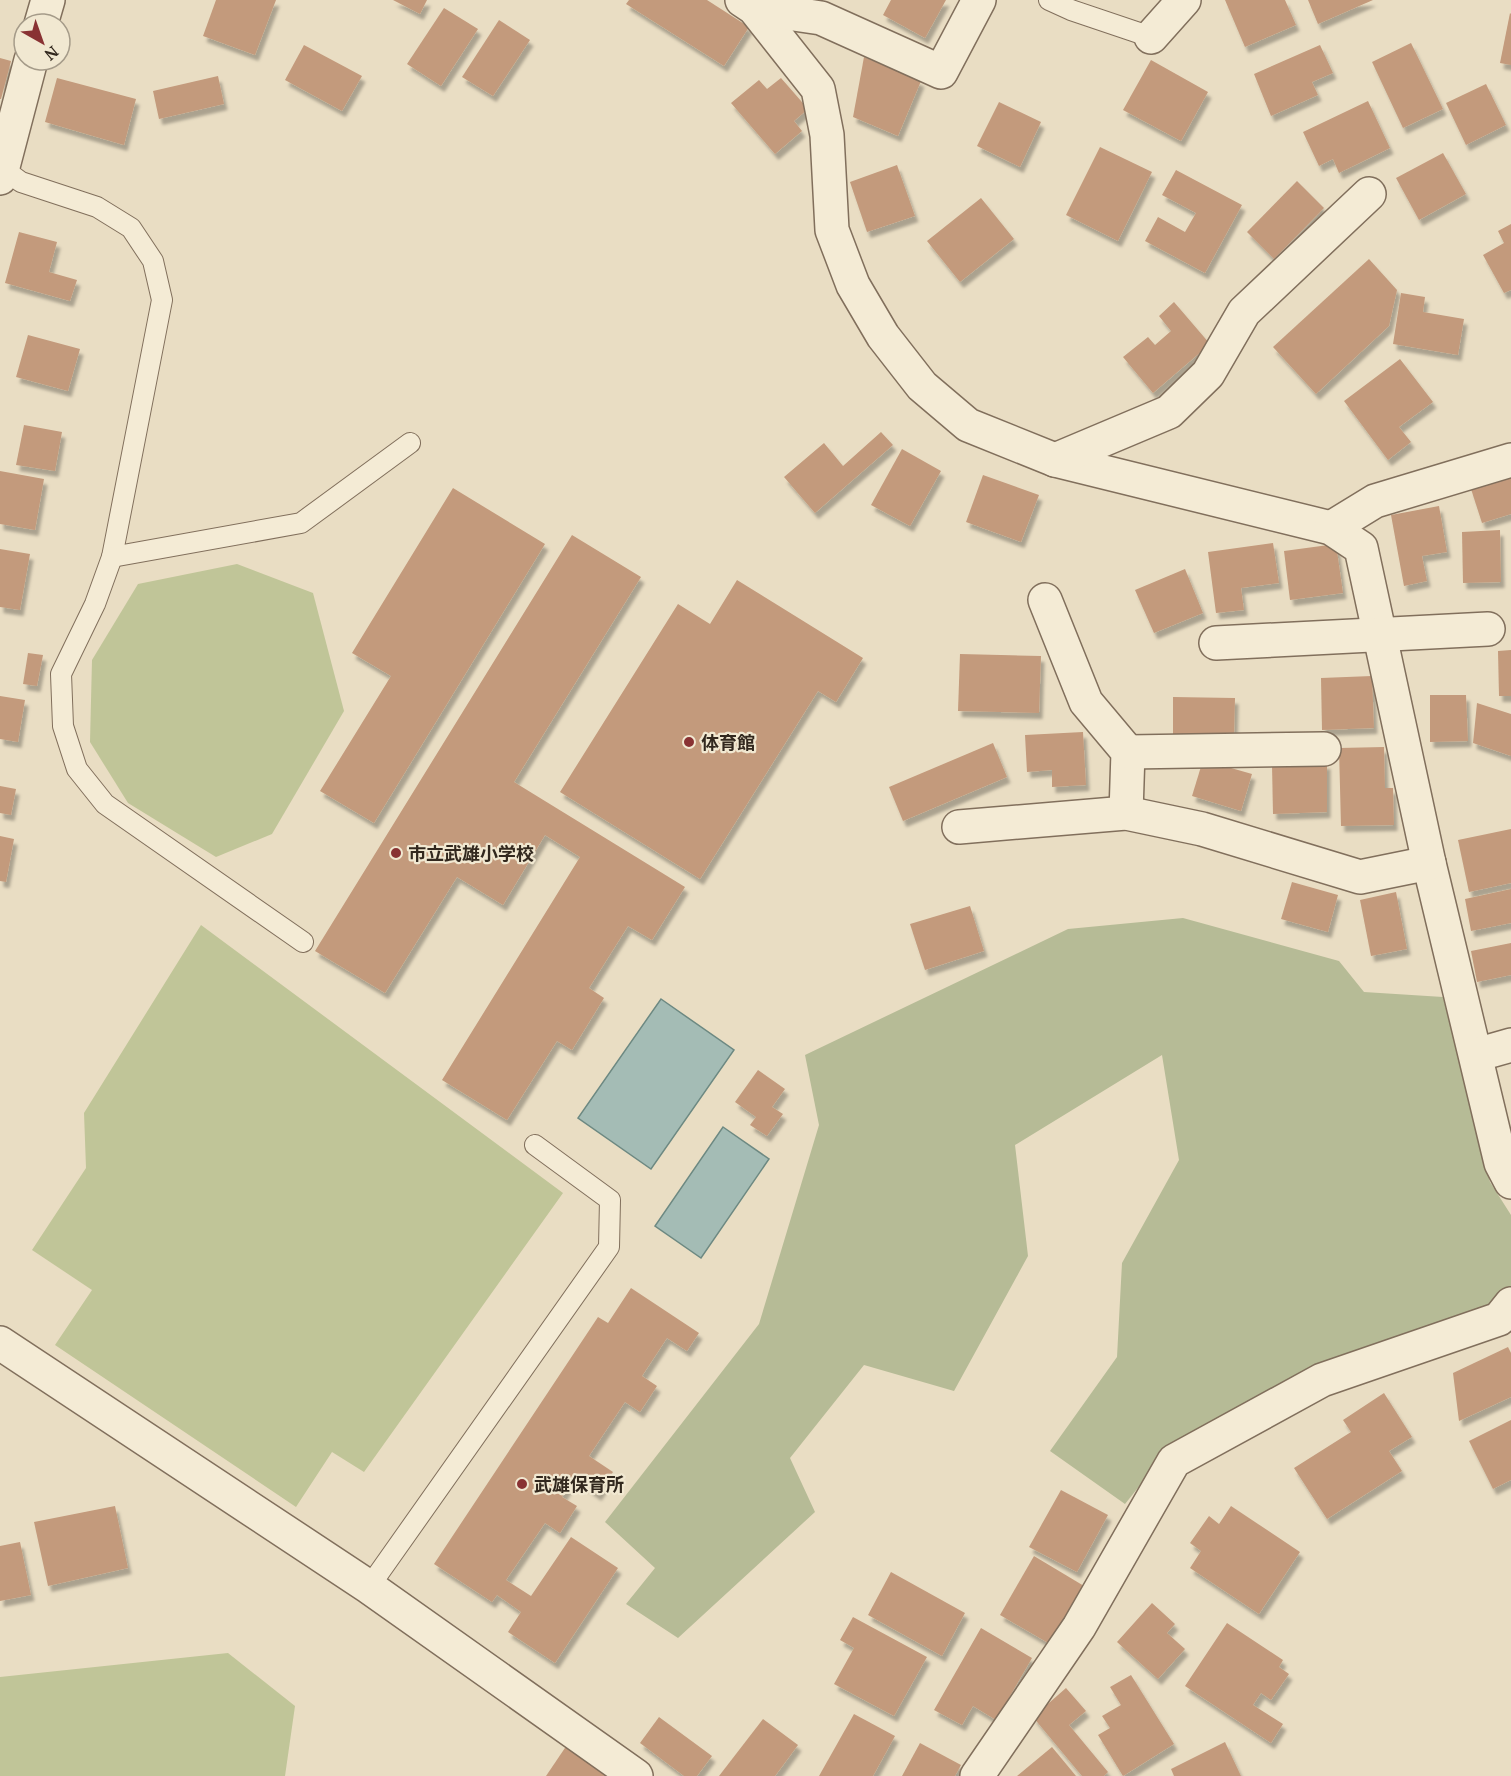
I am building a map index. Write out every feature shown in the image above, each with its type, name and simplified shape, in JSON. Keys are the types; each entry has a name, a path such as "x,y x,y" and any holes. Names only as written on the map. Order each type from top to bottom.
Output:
{"street":[{"path":"748,4 821,18 941,72 979,0"},
{"path":"1151,37 1184,0"},
{"path":"748,4 818,89 827,135 832,230 853,285 883,336 922,386 968,426 1055,460 1331,528 1361,548 1429,863 1500,1163 1511,1182"},
{"path":"1,171 29,72"},
{"path":"1055,460 1169,412 1208,374 1244,312 1369,194"},
{"path":"1331,528 1375,501 1511,460"},
{"path":"1045,600 1086,702 1128,752 1126,813"},
{"path":"1216,644 1488,629"},
{"path":"1128,752 1324,749"},
{"path":"959,827 1126,813 1202,828 1360,877 1429,863"},
{"path":"1476,1055 1511,1045"},
{"path":"977,1776 1079,1626 1174,1461 1322,1380 1499,1318 1511,1304"},
{"path":"0,1343 369,1587 636,1776"}],"lane":[{"path":"1049,0 1071,10 1151,37"},
{"path":"1,171 21,182 97,207 131,228 153,261 162,300 111,557 95,604 61,674 63,726 77,769 105,804 303,942"},
{"path":"111,557 300,523 410,443"},
{"path":"369,1587 609,1247 610,1200 535,1145"}],"green space":[{"path":"237,564 313,593 344,711 272,834 216,857 128,803 90,742 92,660 138,584"},
{"path":"1183,918 1339,961 1364,992 1443,997 1490,1182 1511,1215 1511,1287 1488,1317 1165,1454 1125,1504 1050,1451 1117,1357 1122,1263 1179,1160 1162,1055 1015,1145 1028,1256 954,1391 864,1365 790,1458 815,1512 678,1638 626,1604 655,1568 605,1522 759,1324 819,1125 805,1055 1068,929"},
{"path":"201,925 563,1193 364,1472 332,1452 296,1507 55,1345 92,1290 32,1250 86,1168 84,1113"},
{"path":"228,1653 295,1706 285,1776 0,1776 0,1677"}],"water":[{"path":"661,999 734,1050 651,1169 578,1118"},
{"path":"723,1127 769,1159 701,1258 655,1226"}],"building":[{"path":"216,0 276,0 255,55 203,36"},
{"path":"393,0 427,0 420,14"},
{"path":"629,0 707,0 749,27 724,66 626,4"},
{"path":"891,0 946,0 925,38 883,15"},
{"path":"1225,0 1285,0 1296,25 1245,47"},
{"path":"1308,0 1373,0 1318,24"},
{"path":"444,8 478,29 441,86 407,64"},
{"path":"1511,14 1511,65 1500,63"},
{"path":"499,20 530,40 493,96 462,77"},
{"path":"1411,43 1443,109 1403,128 1372,62"},
{"path":"304,45 362,76 342,111 285,80"},
{"path":"1320,45 1333,73 1312,82 1318,95 1271,116 1254,74"},
{"path":"864,57 921,81 898,136 853,117"},
{"path":"0,58 11,61 1,99 0,99"},
{"path":"1151,60 1208,92 1181,141 1123,110"},
{"path":"218,76 224,104 159,119 153,91"},
{"path":"57,78 136,99 124,145 45,122"},
{"path":"781,78 808,109 794,121 802,131 775,154 731,103 759,80 767,89"},
{"path":"1486,84 1506,125 1466,145 1446,103"},
{"path":"1368,101 1390,148 1339,173 1333,159 1319,166 1303,132"},
{"path":"999,102 1041,122 1020,167 977,146"},
{"path":"1100,147 1152,172 1118,241 1066,215"},
{"path":"1443,153 1466,194 1419,220 1396,178"},
{"path":"897,165 915,216 867,232 850,182"},
{"path":"1176,170 1242,205 1205,273 1145,241 1158,217 1185,232 1196,213 1162,195"},
{"path":"1297,181 1324,208 1274,259 1247,232"},
{"path":"981,198 1014,239 960,282 927,241"},
{"path":"1511,224 1511,290 1504,293 1483,255 1504,243 1498,231"},
{"path":"19,232 57,242 49,272 77,280 70,301 5,283"},
{"path":"1369,259 1397,290 1389,326 1316,394 1273,347"},
{"path":"1401,293 1425,297 1423,312 1464,319 1458,355 1393,344"},
{"path":"1174,302 1210,344 1153,393 1123,357 1148,337 1155,345 1171,331 1159,316"},
{"path":"28,335 80,349 68,391 16,377"},
{"path":"1400,359 1433,402 1399,427 1411,442 1388,460 1344,401"},
{"path":"24,425 62,432 55,471 16,465"},
{"path":"881,432 893,445 815,513 784,477 824,443 843,466"},
{"path":"902,449 941,471 910,526 871,505"},
{"path":"0,471 44,479 35,530 0,524"},
{"path":"983,475 1039,495 1021,542 966,522"},
{"path":"1511,475 1511,514 1482,523 1471,489"},
{"path":"453,488 545,544 374,823 320,791 391,676 352,653"},
{"path":"1439,506 1447,552 1422,556 1427,581 1404,586 1391,515"},
{"path":"1500,530 1501,582 1463,583 1462,532"},
{"path":"572,535 641,577 514,782 685,887 652,940 628,926 589,988 604,998 572,1050 557,1041 507,1120 442,1080 580,857 545,835 503,905 457,877 385,993 315,951"},
{"path":"1273,543 1279,583 1241,588 1244,610 1216,613 1208,552"},
{"path":"1336,544 1343,593 1290,600 1284,551"},
{"path":"0,549 30,554 20,610 0,607"},
{"path":"1185,569 1203,613 1154,633 1135,590"},
{"name":"体育館","path":"737,580 863,658 836,702 818,691 700,879 560,792 678,604 710,624"},
{"path":"1511,650 1511,696 1499,696 1498,651"},
{"path":"28,653 43,655 37,686 23,684"},
{"path":"960,654 1041,656 1039,713 958,711"},
{"path":"1372,676 1374,728 1322,730 1321,678"},
{"path":"1430,695 1466,695 1468,741 1430,742"},
{"path":"0,696 25,700 18,742 0,739"},
{"path":"1173,697 1235,698 1234,735 1173,734"},
{"path":"1477,703 1511,714 1511,756 1473,743"},
{"path":"1083,732 1086,785 1052,787 1052,770 1027,772 1025,735"},
{"path":"993,743 1007,777 903,821 889,787"},
{"path":"1384,747 1385,788 1393,788 1394,825 1341,826 1339,748"},
{"path":"1203,760 1252,774 1241,811 1192,796"},
{"path":"1327,763 1327,812 1273,814 1272,765"},
{"path":"0,786 16,789 11,815 0,813"},
{"path":"1511,829 1511,883 1469,892 1458,840"},
{"path":"0,836 14,839 6,882 0,881"},
{"path":"1292,882 1338,895 1328,932 1281,919"},
{"path":"1511,889 1511,923 1471,931 1465,899"},
{"path":"1396,892 1407,949 1371,956 1360,900"},
{"path":"970,906 984,951 925,970 910,924"},
{"path":"1511,943 1511,975 1477,982 1471,951"},
{"path":"758,1070 785,1089 772,1107 783,1114 767,1136 750,1125 756,1117 735,1102"},
{"path":"631,1288 699,1333 687,1351 667,1338 642,1376 657,1386 640,1412 625,1402 589,1456 613,1472 598,1495 574,1478 562,1497 577,1506 560,1533 545,1523 506,1580 531,1596 571,1537 618,1568 555,1663 508,1632 521,1612 497,1595 492,1602 434,1564 598,1317 608,1323"},
{"path":"1508,1347 1511,1353 1511,1397 1459,1421 1453,1373"},
{"path":"1384,1393 1412,1437 1389,1451 1402,1471 1327,1519 1294,1468 1351,1432 1343,1420"},
{"path":"1511,1420 1511,1480 1493,1489 1469,1441"},
{"path":"1061,1490 1108,1515 1077,1572 1029,1547"},
{"path":"115,1506 128,1568 48,1586 34,1522"},
{"path":"1231,1506 1300,1552 1259,1614 1190,1568 1201,1551 1190,1543 1209,1516 1219,1524"},
{"path":"20,1542 31,1595 0,1601 0,1546"},
{"path":"1034,1556 1084,1586 1050,1644 1000,1615"},
{"path":"891,1572 965,1613 942,1656 868,1615"},
{"path":"1152,1603 1175,1624 1167,1633 1185,1649 1158,1679 1117,1642"},
{"path":"853,1617 927,1657 894,1716 834,1684 854,1648 840,1640"},
{"path":"1227,1623 1283,1660 1279,1667 1289,1674 1271,1700 1261,1693 1253,1705 1283,1724 1271,1743 1185,1686"},
{"path":"981,1628 1032,1658 996,1720 973,1706 962,1725 934,1710"},
{"path":"1131,1675 1174,1744 1123,1776 1098,1735 1110,1728 1102,1716 1121,1705 1110,1687"},
{"path":"1066,1688 1086,1711 1069,1725 1108,1772 1104,1776 1082,1776 1033,1717"},
{"path":"854,1714 895,1736 873,1776 819,1776"},
{"path":"659,1717 712,1756 697,1776 684,1776 640,1743"},
{"path":"763,1719 798,1745 775,1776 719,1776"},
{"path":"569,1742 619,1776 546,1776"},
{"path":"1225,1742 1241,1776 1174,1776 1171,1769"},
{"path":"920,1743 961,1765 955,1776 902,1776"},
{"path":"1052,1747 1076,1776 1017,1776"}],"place":[{"name":"体育館","path":"689,742"},
{"name":"市立武雄小学校","path":"396,853"},
{"name":"武雄保育所","path":"522,1484"}]}
